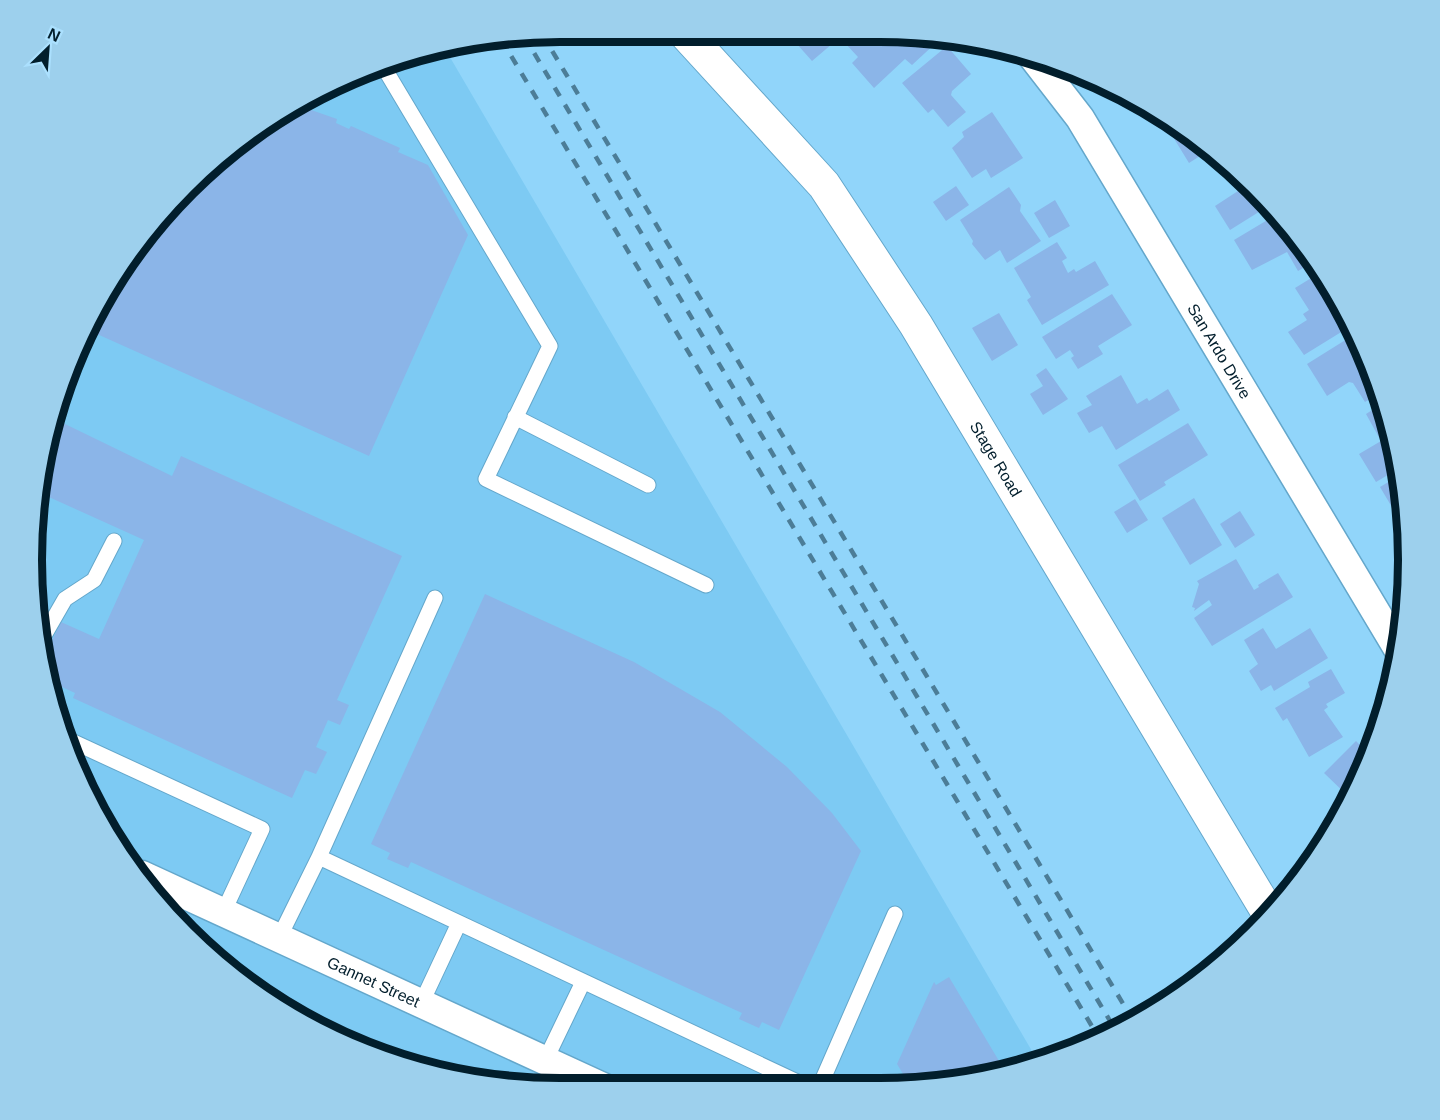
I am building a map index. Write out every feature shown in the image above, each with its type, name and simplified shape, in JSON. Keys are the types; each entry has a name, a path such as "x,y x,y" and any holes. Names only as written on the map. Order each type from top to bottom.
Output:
{"main road":[{"name":"Stage Road","path":"693,42 824,185 916,325 1265,907"}],"street":[{"name":"San Ardo Drive","path":"1041,67 1080,118 1392,640"},
{"name":"Gannet Street","path":"153,880 421,1004 554,1072 573,1078"}],"lane":[{"path":"386,72 549,346 486,479 706,585"},
{"path":"515,417 648,485"},
{"path":"47,631 65,599 94,580 114,542"},
{"path":"279,938 319,857 435,598"},
{"path":"75,743 262,829 223,913"},
{"path":"319,857 789,1078"},
{"path":"823,1078 895,914"},
{"path":"421,1004 459,923"},
{"path":"554,1072 583,982"}],"shaded area":[{"path":"448,55 1034,1055 948,1074 880,1078 526,1077 492,1074 426,1060 393,1051 331,1025 272,991 245,971 218,949 171,902 129,848 111,819 95,789 69,727 52,661 43,594 43,526 46,492 60,426 81,362 111,301 129,272 171,218 218,171 272,129 331,95 393,69"}],"building":[{"path":"830,42 832,44 812,61 796,43"},
{"path":"844,42 934,45 912,65 905,59 874,88 852,63 858,57"},
{"path":"947,46 971,74 952,91 951,95 966,112 948,127 933,109 928,113 902,83"},
{"path":"306,108 337,119 336,123 349,129 351,126 400,148 398,152 428,165 468,235 369,456 94,333 129,272 171,218 218,171 245,149"},
{"path":"992,112 1023,158 991,178 986,169 972,178 952,148 964,137 962,132"},
{"path":"1168,129 1202,155 1189,163"},
{"path":"1231,179 1262,210 1230,230 1215,206 1238,191"},
{"path":"956,186 969,205 946,221 933,202"},
{"path":"1009,187 1021,205 1020,211 1041,241 1007,263 1000,250 985,260 972,244 973,241 960,220"},
{"path":"1055,200 1070,226 1049,238 1034,213"},
{"path":"1270,219 1306,266 1298,271 1287,252 1252,270 1234,240"},
{"path":"1057,242 1067,258 1062,261 1068,273 1074,269 1076,272 1095,261 1109,285 1042,325 1027,300 1031,297 1014,268"},
{"path":"1314,276 1344,330 1304,355 1288,332 1307,320 1303,314 1309,310 1295,288"},
{"path":"1112,294 1132,325 1098,346 1103,354 1078,369 1071,358 1074,356 1070,350 1056,359 1042,337"},
{"path":"999,313 1018,345 992,361 972,328"},
{"path":"1348,338 1372,397 1365,402 1353,383 1349,382 1327,396 1307,364"},
{"path":"1046,368 1068,399 1043,415 1030,394 1043,386 1036,375"},
{"path":"1121,375 1137,404 1147,398 1149,401 1168,389 1180,410 1116,450 1102,426 1089,433 1077,413 1092,405 1086,396"},
{"path":"1375,408 1391,473 1376,482 1359,454 1381,441 1366,414"},
{"path":"63,423 172,476 181,456 402,556 337,700 349,705 340,725 328,720 316,747 327,752 316,774 305,770 292,798 73,698 75,693 58,685 49,646 61,622 99,639 144,540 46,496 58,433"},
{"path":"1188,423 1208,455 1164,482 1166,485 1140,501 1118,465"},
{"path":"1392,480 1396,514 1380,487"},
{"path":"1194,498 1222,545 1190,565 1162,518"},
{"path":"1135,499 1148,520 1127,533 1114,512"},
{"path":"1240,511 1255,535 1235,548 1220,524"},
{"path":"1236,559 1254,590 1278,573 1293,597 1212,646 1194,618 1212,605 1209,600 1194,611 1195,608 1192,607 1199,584 1197,581"},
{"path":"485,594 634,662 720,712 787,767 832,813 861,851 779,1030 762,1022 759,1028 739,1019 742,1013 411,862 408,868 387,859 390,853 371,844"},
{"path":"1263,628 1276,649 1310,628 1328,658 1274,691 1271,685 1261,691 1249,671 1258,664 1244,640"},
{"path":"1331,669 1345,693 1326,704 1328,707 1324,710 1343,737 1309,757 1287,718 1283,721 1275,708 1310,687 1308,682"},
{"path":"1356,741 1363,748 1344,792 1324,773"},
{"path":"949,977 1000,1063 948,1074 905,1077 897,1064 934,982 936,985"}],"railway":[{"path":"547,42 1129,1014"},
{"path":"528,43 1112,1024"},
{"path":"505,45 1095,1031"}]}
